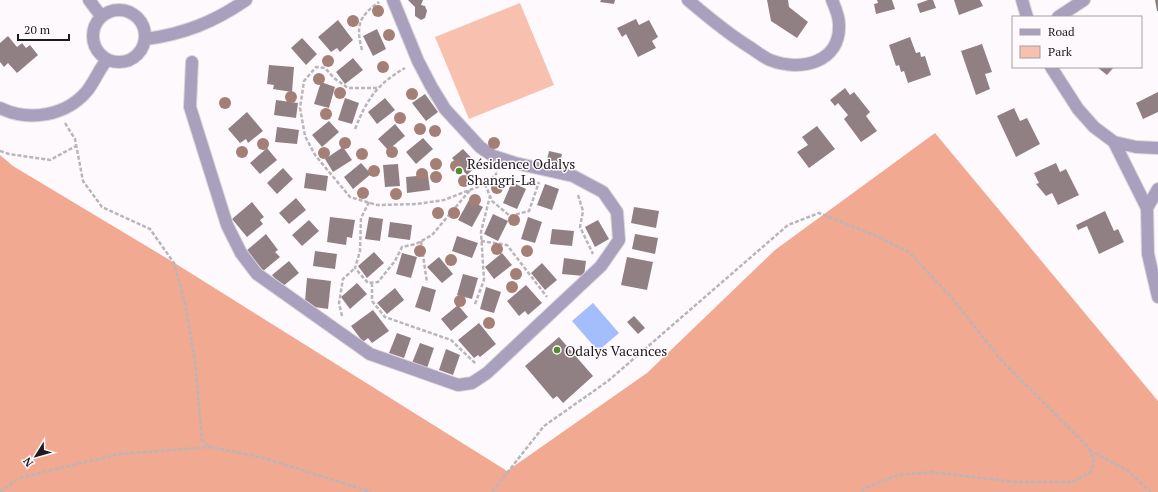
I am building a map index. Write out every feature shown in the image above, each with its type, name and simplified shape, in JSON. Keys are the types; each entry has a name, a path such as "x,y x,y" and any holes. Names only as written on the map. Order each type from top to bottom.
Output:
{"street":[{"path":"90,0 102,16"},
{"path":"146,39 172,35 189,30 225,14 246,0"},
{"path":"192,62 190,107 227,225 241,253 256,274 370,354 458,385 472,383 487,373 601,266 619,240 617,212 603,192 573,176 493,156 480,147 445,109 418,62 393,0"},
{"path":"688,0 732,36 770,60 791,64 812,64 826,56 836,44 839,24 832,0"},
{"path":"1022,0 1027,16"},
{"path":"1060,16 1084,0"},
{"path":"118,9 135,15 142,22 146,39 140,52 129,60 122,62 107,60 98,51 93,39 93,30 102,16 109,11 118,9"},
{"path":"0,108 25,117 59,112 75,102 87,90 107,60"},
{"path":"1052,68 1078,109 1094,127 1114,142 1136,147 1158,148"},
{"path":"1114,142 1148,208 1148,254 1158,296"},
{"path":"1148,208 1158,189"}],"path":[{"path":"362,50 358,32 365,12 383,0"},
{"path":"356,129 362,112 377,88 388,78 418,62"},
{"path":"377,88 348,88 334,78 325,68 316,67 304,81 300,108 305,136 315,155 350,197 377,204 417,204 444,200 485,184 510,161"},
{"path":"59,112 75,139 83,181 102,207 150,229 174,263 185,303 195,361 202,440 211,447"},
{"path":"0,151 9,154 50,160 76,146"},
{"path":"485,184 492,201 510,216 529,211 543,169"},
{"path":"573,176 583,211 580,227 587,244 601,266"},
{"path":"355,268 368,283 378,282 395,261 402,247 421,241 432,235 471,189"},
{"path":"475,304 484,280 481,232 490,196"},
{"path":"346,338 339,303 342,279 355,268 360,251 361,218 369,202"},
{"path":"492,492 544,426 608,381 788,225 819,213 874,235 909,252 952,298 1001,360 1067,424 1087,446 1094,459 1091,472 1072,482 1016,482 932,472 898,474 865,488 861,492"},
{"path":"421,241 427,283"},
{"path":"481,241 507,245 556,308"},
{"path":"372,283 372,301 385,317 451,340 487,373"},
{"path":"0,492 19,478 119,454 211,447 264,458 371,492"},
{"path":"1089,450 1127,470 1151,492"}],"green space":[{"path":"520,3 554,85 469,119 435,37"}],"shaded area":[{"path":"935,133 1158,401 1158,492 0,492 0,155 13,166 173,262 507,471 647,373 775,250"}],"water":[{"path":"593,303 619,333 598,351 572,321"}],"building":[{"path":"408,0 423,0 421,5 425,6 427,11 425,18 421,20 415,16 415,7"},
{"path":"601,0 615,0 614,4 600,2"},
{"path":"767,0 788,0 789,7 808,22 797,38 771,21"},
{"path":"877,0 892,0 895,9 876,14 874,4 878,3"},
{"path":"928,0 933,0 936,8 920,13 917,4"},
{"path":"954,0 980,0 983,6 959,15"},
{"path":"1155,0 1158,0 1158,11 1157,11"},
{"path":"636,19 639,25 649,20 658,37 652,41 656,48 638,57 626,34 622,37 617,28"},
{"path":"338,20 353,40 340,52 337,48 331,52 318,37"},
{"path":"377,29 386,49 373,56 363,36"},
{"path":"8,36 17,47 22,43 26,48 30,45 38,55 17,73 8,63 4,67 0,62 0,43"},
{"path":"910,37 916,53 920,52 921,57 925,56 931,75 908,83 904,71 901,72 899,65 896,66 889,45"},
{"path":"302,38 317,54 306,65 291,48"},
{"path":"982,44 992,72 985,74 990,89 976,95 961,51"},
{"path":"353,58 363,70 345,84 336,72"},
{"path":"269,65 294,67 292,92 273,89 274,85 267,84"},
{"path":"1098,68 1113,68 1107,75"},
{"path":"321,82 335,87 329,108 314,104"},
{"path":"845,88 850,95 854,92 870,112 866,116 877,131 861,142 844,119 848,115 838,103 835,106 830,100"},
{"path":"1158,92 1158,112 1143,119 1136,103"},
{"path":"425,94 438,112 426,121 412,103"},
{"path":"345,98 359,103 352,124 338,120"},
{"path":"385,98 395,110 377,124 368,112"},
{"path":"276,100 298,103 296,118 274,115"},
{"path":"1014,108 1020,121 1027,118 1040,144 1016,157 997,116"},
{"path":"247,112 263,131 248,143 246,139 240,143 228,129"},
{"path":"329,121 339,132 322,147 312,135"},
{"path":"395,124 405,136 388,150 378,139"},
{"path":"817,126 835,149 809,168 797,152 808,145 802,137"},
{"path":"277,127 299,130 297,144 275,142"},
{"path":"423,138 433,149 416,164 406,152"},
{"path":"343,147 352,160 333,172 325,159"},
{"path":"267,148 277,160 260,174 250,163"},
{"path":"463,149 478,165 467,175 452,158"},
{"path":"549,151 562,154 559,167 546,164"},
{"path":"361,163 371,174 353,189 344,177"},
{"path":"1056,163 1060,172 1066,169 1079,195 1058,205 1052,193 1046,196 1036,184 1039,183 1034,173"},
{"path":"398,164 400,186 385,187 383,165"},
{"path":"283,168 293,179 277,194 267,183"},
{"path":"306,173 328,176 326,191 304,188"},
{"path":"428,175 430,190 407,193 406,177"},
{"path":"512,182 526,189 517,209 503,203"},
{"path":"545,184 559,189 552,210 537,205"},
{"path":"296,198 306,210 289,224 279,213"},
{"path":"469,200 483,207 472,227 458,220"},
{"path":"252,202 264,217 260,220 263,224 247,237 232,219"},
{"path":"634,207 659,211 656,228 631,223"},
{"path":"1105,211 1114,231 1118,229 1124,242 1099,254 1087,226 1078,230 1076,225"},
{"path":"493,214 508,221 498,241 484,234"},
{"path":"330,217 355,220 352,238 347,237 346,245 327,242"},
{"path":"369,217 383,219 380,241 365,239"},
{"path":"528,217 542,222 535,243 521,239"},
{"path":"309,220 319,231 302,246 292,235"},
{"path":"598,220 609,239 595,247 585,227"},
{"path":"390,222 412,225 410,240 388,237"},
{"path":"552,229 574,231 572,246 550,244"},
{"path":"266,234 278,250 275,252 280,257 262,272 246,251"},
{"path":"635,234 658,238 655,254 632,249"},
{"path":"457,236 478,243 472,258 452,251"},
{"path":"315,251 337,254 335,269 313,266"},
{"path":"374,252 384,263 367,278 358,266"},
{"path":"402,253 417,257 411,278 396,274"},
{"path":"502,253 512,265 494,279 485,267"},
{"path":"439,257 453,274 442,283 427,267"},
{"path":"627,257 653,262 647,290 621,285"},
{"path":"564,258 586,261 584,276 562,274"},
{"path":"289,261 299,273 282,287 272,275"},
{"path":"542,263 557,280 545,290 531,273"},
{"path":"463,274 478,278 472,299 457,295"},
{"path":"307,278 331,281 328,309 308,306 309,302 305,301"},
{"path":"357,283 367,294 350,309 341,297"},
{"path":"526,285 542,303 528,315 525,311 519,316 507,301"},
{"path":"422,286 436,290 430,312 415,307"},
{"path":"486,287 501,292 494,313 480,309"},
{"path":"395,288 404,300 387,314 377,303"},
{"path":"458,305 468,317 451,331 441,319"},
{"path":"373,310 389,331 372,343 368,338 363,342 351,326"},
{"path":"634,316 645,328 638,334 627,322"},
{"path":"479,323 496,344 480,357 478,355 474,358 458,340"},
{"path":"397,333 411,338 404,358 389,353"},
{"name":"Odalys Vacances","path":"559,337 593,376 563,403 557,396 553,399 525,366"},
{"path":"420,343 434,348 427,368 412,363"},
{"path":"446,349 460,355 453,375 439,370"}],"place":[{"name":"Résidence Odalys Shangri-La","path":"459,171"},
{"name":"Odalys Vacances","path":"557,350"}]}
